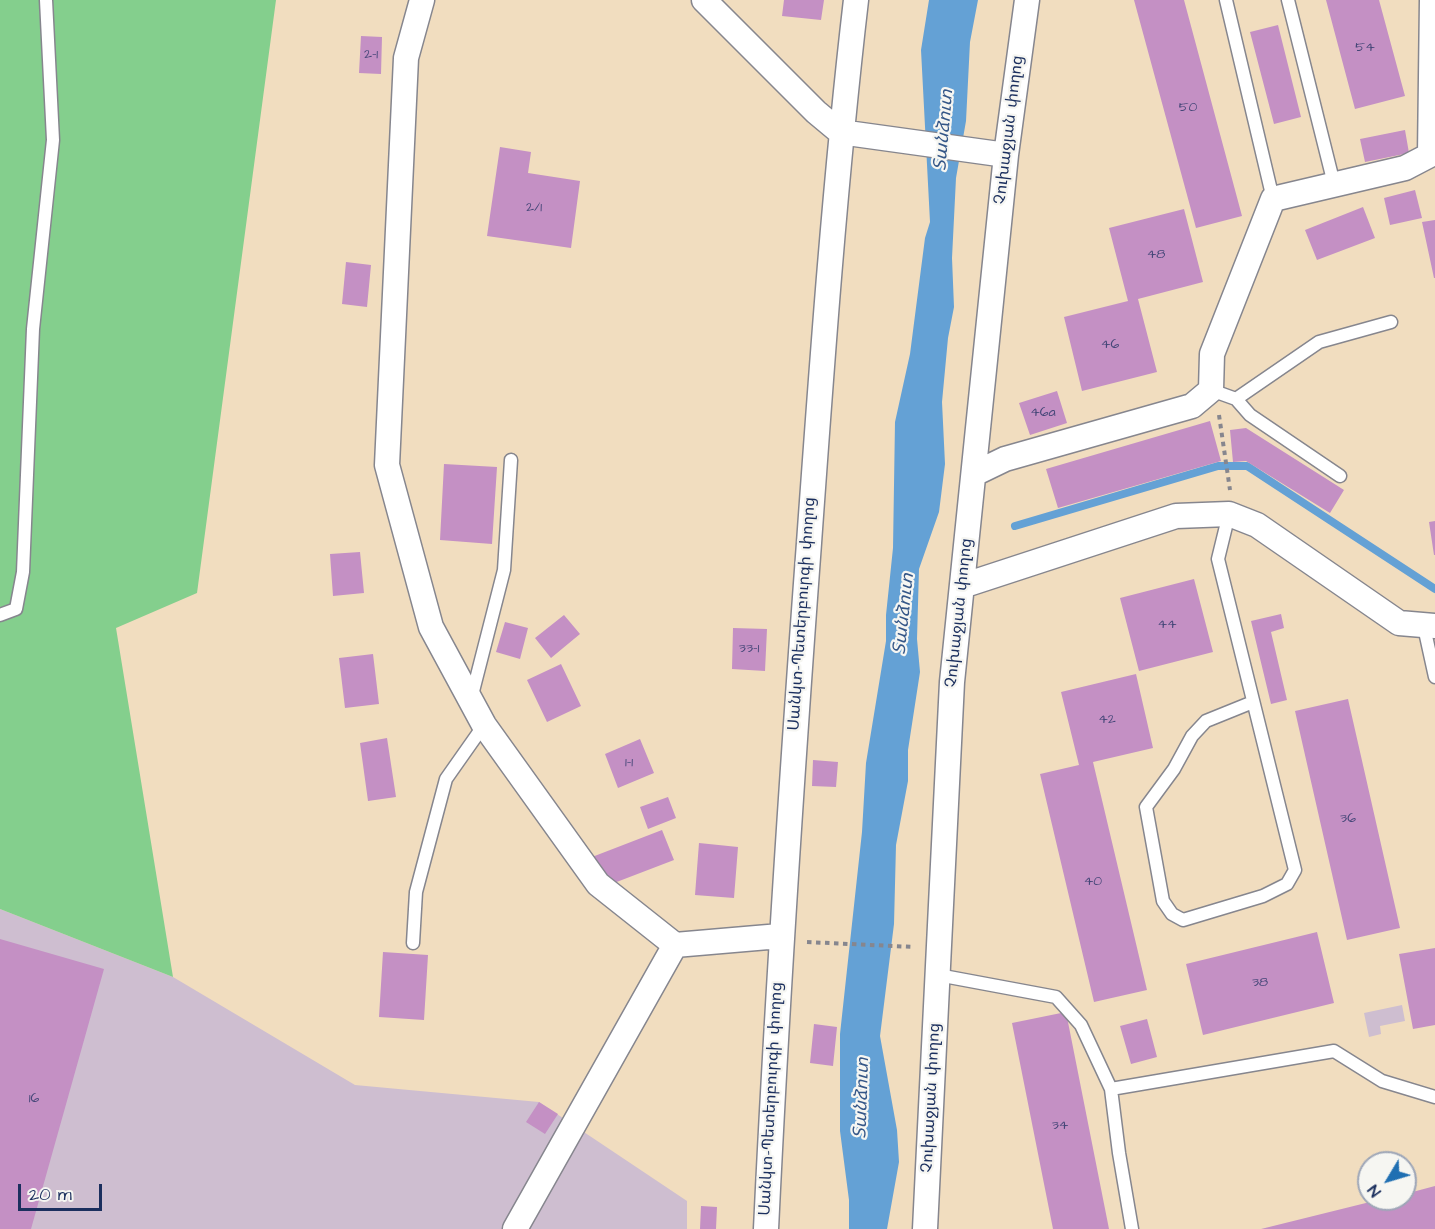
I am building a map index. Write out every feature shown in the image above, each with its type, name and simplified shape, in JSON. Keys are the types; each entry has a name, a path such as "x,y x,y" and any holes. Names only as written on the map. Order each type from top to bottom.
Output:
{"street":[{"path":"422,0 406,58 387,465 431,627 484,725 598,884 675,945 780,936"},
{"path":"704,0 816,112 840,132 995,154"},
{"name":"Սանկտ-Պետերբուրգի փողոց","path":"766,1229 780,936 840,132 855,0"},
{"name":"Չուխաջյան փողոց","path":"925,1229 952,682 974,474 995,154 1027,0"},
{"path":"974,474 1005,459 1192,406 1210,390 1212,354 1273,200 1406,168 1430,155 1432,0"},
{"path":"962,586 1176,516 1229,514 1257,525 1399,623 1429,627"},
{"path":"514,1229 675,945"}],"lane":[{"path":"0,615 16,609 23,572 33,329 53,140 46,0"},
{"path":"1226,0 1273,200"},
{"path":"1288,0 1334,184"},
{"path":"1236,399 1319,342 1391,322"},
{"path":"1210,390 1236,399 1250,415 1340,476"},
{"path":"471,700 504,570 511,460"},
{"path":"1229,514 1218,559 1295,870 1287,884 1263,896 1183,920 1172,914 1163,901 1146,807 1174,769 1192,736 1206,721 1253,702"},
{"path":"1429,627 1435,677"},
{"path":"413,943 416,892 446,779 484,725"},
{"path":"938,975 1056,997 1081,1025 1112,1089 1119,1153 1132,1229"},
{"path":"1112,1089 1334,1051 1382,1081 1435,1097"}],"path":[{"path":"1210,390 1222,423 1230,489"},
{"path":"836,943 897,946"}],"shaded area":[{"path":"0,909 173,977 355,1085 539,1102 687,1201 687,1229 0,1229"},
{"path":"1402,1005 1405,1021 1380,1026 1381,1034 1369,1037 1364,1013"}],"green space":[{"path":"0,0 276,0 197,593 116,628 173,977 0,909"}],"water":[{"name":"Տանձուտ","path":"929,0 978,0 970,42 966,121 956,178 952,258 954,307 948,338 942,402 945,464 939,512 919,569 917,639 920,672 908,750 908,781 896,845 894,924 880,1036 897,1130 899,1162 887,1229 849,1229 849,1200 840,1131 840,1034 862,832 866,763 886,641 886,615 893,548 895,422 910,354 925,238 930,222 921,50"}],"building":[{"path":"784,0 824,0 821,20 782,16"},
{"path":"1134,0 1184,0 1242,216 1196,228"},
{"path":"1326,0 1379,0 1405,96 1355,109"},
{"path":"1278,25 1301,117 1274,124 1250,32"},
{"path":"361,36 382,37 381,74 359,73"},
{"path":"1405,130 1409,153 1365,162 1360,139"},
{"path":"500,147 531,152 528,173 580,181 571,248 487,236"},
{"path":"1415,190 1422,218 1390,225 1384,198"},
{"path":"1363,207 1375,238 1317,260 1305,230"},
{"path":"1184,209 1203,282 1138,299 1157,372 1082,391 1064,317 1128,301 1109,228"},
{"path":"1435,220 1435,278 1434,278 1422,222"},
{"path":"346,262 371,265 367,307 342,304"},
{"path":"1057,391 1067,423 1030,435 1019,403"},
{"path":"1210,421 1221,461 1058,508 1046,469"},
{"path":"1246,428 1344,490 1330,513 1246,461 1233,462 1230,430"},
{"path":"444,464 497,467 492,544 440,540"},
{"path":"1435,521 1435,555 1434,555 1429,522"},
{"path":"360,552 364,593 333,596 330,554"},
{"path":"1194,579 1213,652 1139,671 1120,598"},
{"path":"1281,614 1284,628 1271,632 1287,700 1271,704 1251,621"},
{"path":"564,615 580,634 551,658 535,638"},
{"path":"505,622 528,628 520,659 496,652"},
{"path":"733,628 767,629 765,671 732,669"},
{"path":"373,654 379,704 345,708 339,658"},
{"path":"561,664 581,706 547,722 527,680"},
{"path":"1136,674 1153,748 1093,762 1147,990 1094,1002 1040,774 1079,765 1061,692"},
{"path":"1348,699 1400,928 1347,940 1295,711"},
{"path":"387,738 396,797 368,801 360,743"},
{"path":"640,739 654,773 618,788 605,754"},
{"path":"813,760 838,762 836,787 812,786"},
{"path":"668,797 676,818 648,829 640,807"},
{"path":"662,830 674,860 614,883 592,857"},
{"path":"699,843 738,847 734,898 695,895"},
{"path":"1317,932 1334,1003 1203,1035 1186,964"},
{"path":"0,939 104,969 31,1229 0,1229"},
{"path":"1435,948 1435,1025 1413,1029 1399,954"},
{"path":"383,952 428,955 424,1020 379,1017"},
{"path":"1066,1012 1109,1229 1053,1229 1012,1023"},
{"path":"1147,1019 1157,1057 1131,1064 1120,1026"},
{"path":"814,1024 837,1027 833,1066 810,1063"},
{"path":"539,1102 558,1114 545,1134 526,1122"},
{"path":"1435,1186 1435,1229 1261,1229 1357,1205 1357,1211 1417,1211 1417,1191"},
{"path":"701,1206 717,1207 716,1229 700,1229"}],"waterway":[{"path":"1015,526 1218,466 1247,466 1435,589"}]}
